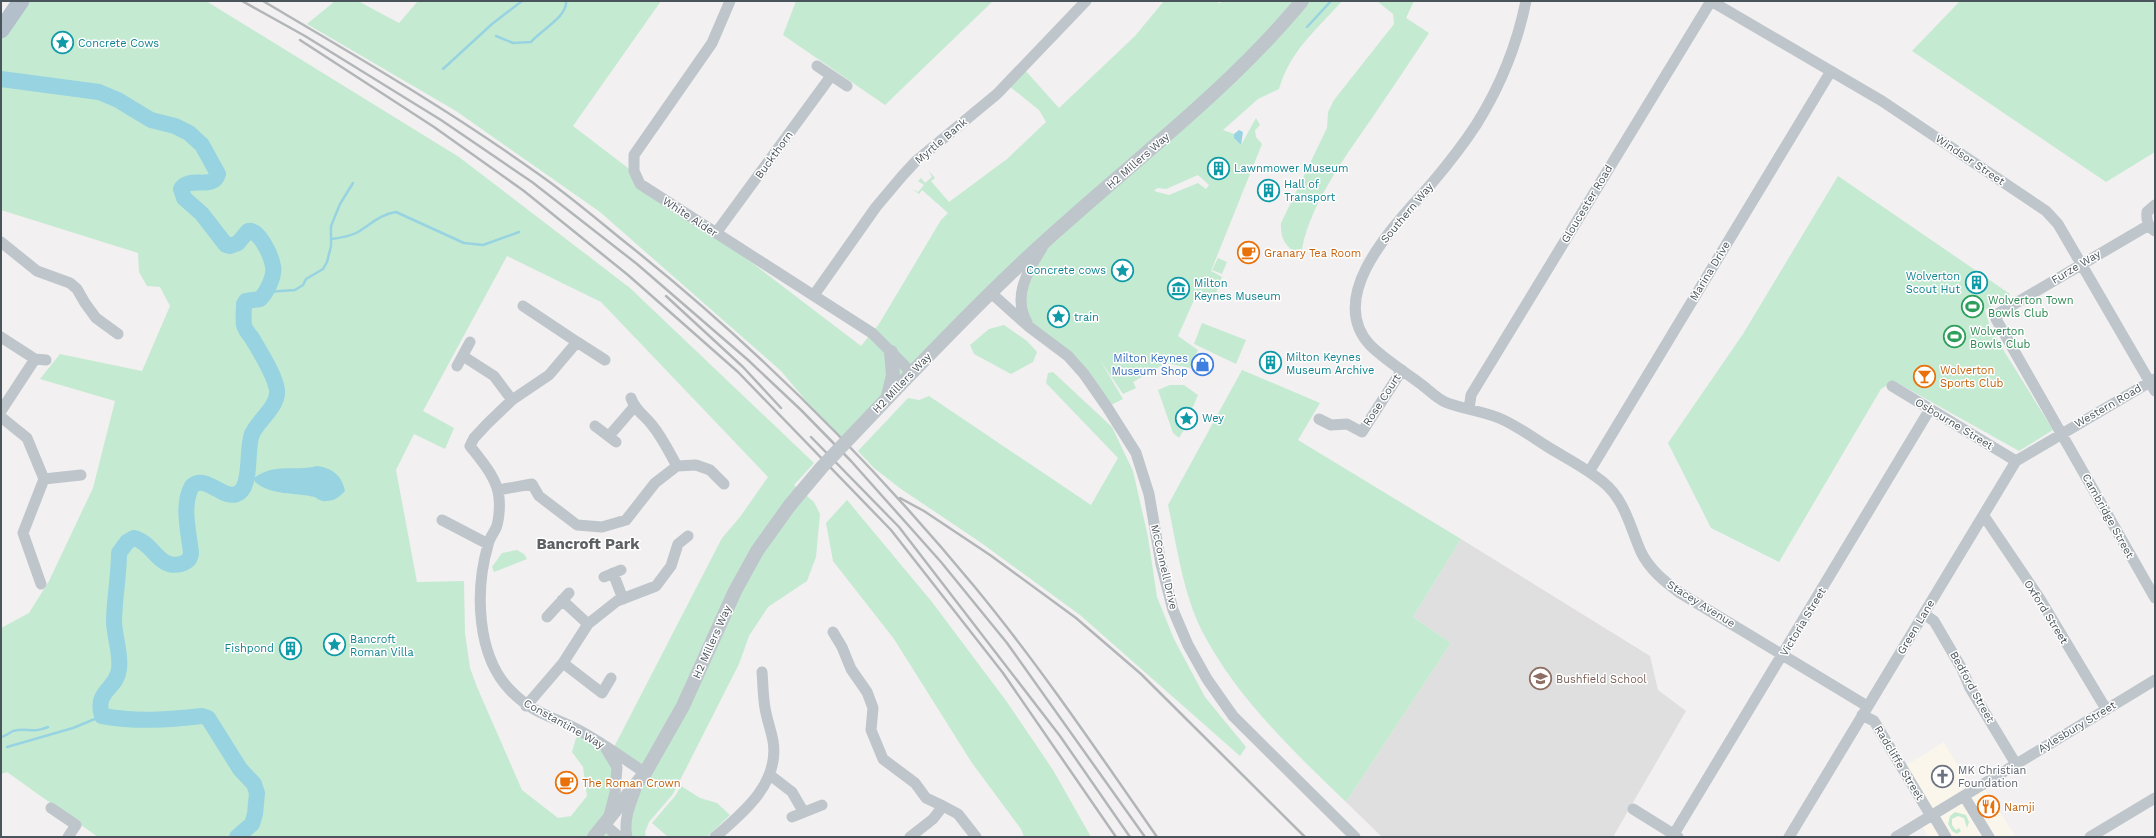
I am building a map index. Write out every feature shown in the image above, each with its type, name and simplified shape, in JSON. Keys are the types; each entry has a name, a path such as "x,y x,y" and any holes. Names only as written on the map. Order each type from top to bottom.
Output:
{"main road":[{"path":"1,30 21,1"}],"street":[{"name":"White Alder","path":"730,1 712,43 634,155 634,171 640,184 872,333 912,373"},
{"name":"Myrtle Bank","path":"814,295 876,208 905,172 916,161 997,94 1086,1"},
{"name":"H2 Millers Way","path":"594,837 642,778 683,706 739,584 757,551 790,505 822,467 990,292 1048,239 1202,106 1245,63 1302,1"},
{"name":"Southern Way","path":"1469,409 1443,401 1370,345 1356,323 1355,304 1359,285 1371,259 1394,225 1458,152 1495,93 1510,56 1526,1"},
{"name":"Windsor Street","path":"1711,1 1882,101 2046,211 2058,224 2153,384"},
{"name":"Gloucester Road","path":"1469,409 1471,395 1711,1"},
{"path":"817,66 847,86"},
{"name":"Marina Drive","path":"1589,472 1831,71"},
{"name":"Buckthorn","path":"716,234 831,76"},
{"name":"Furze Way","path":"2061,433 1996,319 1999,313 2082,264 2152,228 2147,212 2155,205"},
{"path":"1031,328 1023,315 1021,294 1028,273 1048,239"},
{"path":"1,242 37,271 59,278 74,286 96,318 118,334"},
{"name":"McConnell Drive","path":"990,292 1031,328 1068,356 1084,374 1136,453 1148,494 1173,610 1188,645 1207,679 1234,716 1355,837"},
{"path":"523,306 605,360"},
{"path":"1,337 41,360 1,410"},
{"path":"457,366 470,342"},
{"path":"463,356 494,376 512,400 549,375 577,342"},
{"path":"887,398 893,375 891,352"},
{"name":"Rose Court","path":"1319,419 1331,425 1347,424 1362,432 1402,370"},
{"name":"Western Road","path":"2061,433 2153,384"},
{"name":"Osbourne Street","path":"1892,386 2016,461"},
{"name":"Constantine Way","path":"512,400 474,438 470,446 485,466 498,490 500,499 497,527 488,544 482,580 483,635 490,659 499,676 526,706 583,732 605,746 642,778"},
{"path":"595,426 612,439 632,403 651,424 677,466"},
{"name":"Stacey Avenue","path":"1469,409 1498,418 1514,426 1589,472 1604,483 1619,500 1630,519 1642,553 1658,577 1680,593 1783,655 1865,710"},
{"name":"Victoria Street","path":"1676,836 1930,409"},
{"path":"1,418 28,438 44,479 24,533 41,584"},
{"name":"Green Lane","path":"1789,837 2016,461 2061,433"},
{"name":"Cambridge Street","path":"2061,433 2155,598"},
{"path":"498,490 532,484 539,496 577,525 602,527 626,520 655,483 677,466 696,465 710,470 724,484"},
{"path":"44,479 81,475"},
{"name":"Oxford Street","path":"1984,516 2040,599 2106,709"},
{"path":"442,520 488,544"},
{"path":"526,706 563,663 588,624 623,599 656,586 671,566 678,544 688,536"},
{"path":"613,574 623,599"},
{"path":"548,617 566,597 588,624"},
{"name":"Bedford Street","path":"1924,614 1934,621 1962,669 1970,688 2016,764"},
{"path":"832,632 842,647 851,669 868,692 872,708 871,730 883,759 915,783 926,798 958,814 976,837"},
{"path":"563,663 602,692 611,678"},
{"path":"715,837 739,816 758,796 770,774 774,754 773,742 765,707 762,672"},
{"name":"Aylesbury Street","path":"1896,837 2155,680"},
{"name":"Radcliffe Street","path":"1865,710 1874,721 1946,837"},
{"path":"605,746 617,767 615,793 606,823 619,837"},
{"path":"770,774 792,792 803,811"},
{"path":"627,837 625,829 627,817 642,778"},
{"path":"1964,796 1989,837"},
{"path":"2090,837 2155,798"},
{"path":"792,817 803,811 822,805"},
{"path":"910,837 932,819 943,806"},
{"path":"51,808 76,826 68,837"},
{"path":"1633,809 1676,836"}],"shaded area":[{"name":"Bushfield School","path":"1461,539 1650,656 1658,690 1686,711 1613,837 1382,837 1346,802 1451,643 1413,617"},
{"path":"1944,742 1975,795 1985,789 2016,837 1928,837 1922,826 1930,821 1900,769"}],"green space":[{"path":"21,1 206,1 459,157 630,288 814,463 794,485 814,502 820,514 816,557 807,581 768,607 749,636 739,664 673,794 649,822 645,832 646,837 627,837 625,829 645,773 612,751 722,538 740,517 768,477 601,302 507,256 423,411 454,428 445,449 414,434 396,470 417,582 464,581 465,633 470,668 522,790 558,818 571,816 587,796 583,767 572,752 576,738 583,732 605,746 617,767 607,822 619,837 98,837 7,772 1,774 1,628 29,613 49,581 93,488 115,401 40,379 60,354 142,371 170,306 160,287 147,286 139,272 138,253 1,210 1,30"},
{"path":"335,1 358,1 399,23 418,1 661,1 573,126 861,346 879,324 941,220 948,213 922,190 919,194 912,189 918,192 924,185 918,181 921,178 925,183 932,177 929,171 935,178 931,181 949,202 1007,159 1046,122 1039,110 1009,86 1024,69 1059,108 1135,36 1164,1 1215,1 1219,3 1225,1 1342,1 1297,51 1284,75 1279,89 1258,99 1223,130 1234,134 1234,138 1241,145 1256,118 1260,125 1255,130 1256,137 1262,144 1211,271 1222,277 1215,296 1198,291 1178,336 1198,350 1190,368 1166,363 1133,382 1136,388 1123,394 1100,360 1123,399 1107,407 1084,374 1031,328 1021,294 1038,255 845,441 807,402 781,371 600,212 456,111 307,24","holes":["1224,162 1229,167 1223,167 1224,171 1216,172 1214,163","1198,175 1209,185 1206,189 1198,183 1169,195 1154,191 1157,188 1166,189"]},
{"path":"796,1 993,1 885,105 783,35"},
{"path":"1377,1 1414,1 1406,18 1429,33 1327,186 1310,222 1304,240 1301,257 1285,243 1281,223 1327,128 1328,112 1334,100 1394,24 1393,14"},
{"path":"1960,1 2155,1 2155,152 2106,182 1912,51"},
{"path":"1838,176 2010,294 1985,310 1991,330 2053,430 2019,451 1894,381 1881,389 1779,562 1711,528 1668,443 1743,334"},
{"path":"1218,258 1227,262 1222,274 1212,270"},
{"path":"1202,323 1246,340 1236,364 1194,344"},
{"path":"1004,325 1027,341 1037,352 1033,362 1011,374 974,354 970,345 989,329"},
{"path":"1242,370 1320,403 1298,440 1461,539 1413,617 1451,643 1346,802 1286,743 1231,678 1202,631 1195,616 1181,570 1168,505"},
{"path":"1053,372 1112,427 1133,471 1148,537 1157,597 1174,639 1205,697 1246,747 1240,756 1080,615 980,542 901,489 874,468 858,451 908,398 919,400 929,396 1091,505 1118,458 1046,383 1048,373"},
{"path":"1170,385 1184,385 1198,395 1193,407 1187,408 1180,426 1185,428 1179,438 1173,433 1158,390"},
{"path":"847,500 932,602 1007,702 1053,770 1091,837 1024,837 1021,829 972,763 894,639 833,561 826,523"},
{"path":"517,550 524,554 527,559 494,572 492,567 502,553"},
{"path":"681,786 700,798 717,803 730,815 707,837 668,837 652,823 675,796"},
{"path":"1955,812 1966,815 1969,822 1967,828 1964,818 1958,816 1952,819 1952,825 1956,830 1959,828 1961,831 1957,834 1952,831 1948,824 1950,816"}],"water":[{"path":"1239,130 1243,132 1241,145 1234,138 1234,134"},
{"path":"317,466 332,471 342,481 345,491 337,498 323,501 307,495 276,492 269,490 255,482 254,478 269,470 309,468"}],"waterway":[{"path":"443,69 492,24 522,1"},
{"path":"496,36 513,43 531,42 563,12 566,1"},
{"path":"1307,27 1331,1"},
{"path":"1,79 99,92 118,100 151,120 175,126 189,133 202,145 218,174 211,182 189,183 185,185 181,189 184,198 202,214 226,245 230,246 238,243 248,231 252,231 260,238 272,261 273,274 270,284 265,292 260,299 246,301 244,304 245,327 267,364 276,384 277,390 275,402 252,434 244,487 240,492 234,495 222,492 204,483 198,483 192,486 186,510 191,555 185,562 173,565 167,563 161,560 147,545 134,538 127,542 119,553 114,623 119,669 114,681 103,695 100,708 102,716 115,718 152,720 202,716 208,718 240,769 254,784 257,793 255,814 252,824 237,837"},
{"path":"267,292 295,290 303,285 306,279 323,269 327,262 331,246 331,226 340,204 353,183"},
{"path":"331,239 353,234 385,215 396,212 464,243 483,245 519,232"},
{"path":"7,747 73,728 102,716"},
{"path":"1,737 13,731 38,730 48,727"}],"railway":[{"path":"242,1 305,36 441,120 532,182 637,264 748,360 801,410 851,461 941,562 1007,643 1145,837"},
{"path":"263,1 436,105 548,181 668,277 761,360 850,447 934,539 974,586 1022,647 1091,741 1157,837"},
{"path":"300,40 434,127 524,191 628,275 738,372 891,530 1003,673 1116,837"},
{"path":"666,296 743,367 781,408"},
{"path":"811,437 899,527 1060,736 1130,837"},
{"path":"900,498 924,511 990,555 1076,618 1141,674 1305,837"}],"place":[{"name":"Concrete Cows","path":"63,43"},
{"name":"Lawnmower Museum","path":"1219,168"},
{"name":"Hall of Transport","path":"1268,190"},
{"name":"Granary Tea Room","path":"1249,253"},
{"name":"Concrete cows","path":"1122,270"},
{"name":"Wolverton Scout Hut","path":"1976,282"},
{"name":"Milton Keynes Museum","path":"1179,289"},
{"name":"Wolverton Town Bowls Club","path":"1972,306"},
{"name":"train","path":"1058,317"},
{"name":"Wolverton Bowls Club","path":"1954,337"},
{"name":"Milton Keynes Museum Archive","path":"1271,363"},
{"name":"Milton Keynes Museum Shop","path":"1203,364"},
{"name":"Wolverton Sports Club","path":"1925,376"},
{"name":"Wey","path":"1186,418"},
{"name":"Bancroft Roman Villa","path":"334,645"},
{"name":"Fishpond","path":"290,648"},
{"name":"Bushfield School","path":"1541,679"},
{"name":"MK Christian Foundation","path":"1943,776"},
{"name":"The Roman Crown","path":"567,783"},
{"name":"Namji","path":"1989,807"}],"district":[{"name":"Bancroft Park","path":"588,544"}]}
